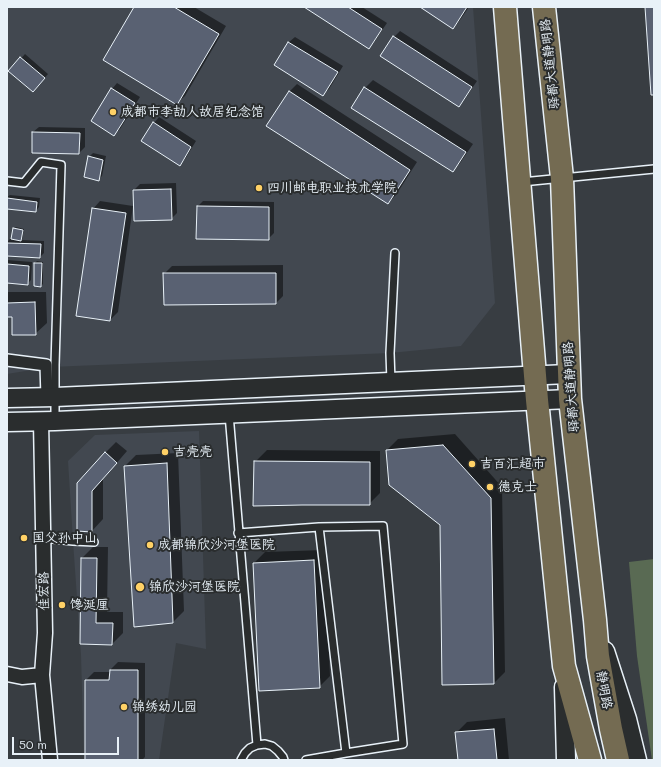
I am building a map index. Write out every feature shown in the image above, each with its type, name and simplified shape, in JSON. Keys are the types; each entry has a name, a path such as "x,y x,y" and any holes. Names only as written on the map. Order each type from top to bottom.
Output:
{"main road":[{"path":"505,7 537,400 564,666 590,760"},
{"name":"驿都大道静明路","path":"544,7 562,178 570,399 595,620"},
{"name":"静明路","path":"595,620 598,656 618,760"}],"street":[{"path":"7,360 46,365 51,397"},
{"path":"7,398 568,374"},
{"path":"7,422 570,399"},
{"name":"佳宏路","path":"48,421 43,538 45,633 42,675 50,760"},
{"name":"驿都大道静明路","path":"595,620 627,719 637,760"},
{"path":"564,666 566,760"},
{"path":"7,674 22,677 42,675"}],"lane":[{"path":"7,182 24,183 41,162 61,165 55,365 48,421"},
{"path":"520,182 654,169"},
{"path":"391,382 390,353 395,254"},
{"path":"228,413 257,745"},
{"path":"238,533 319,527 383,526 403,744 306,760"},
{"path":"319,527 346,753"},
{"path":"43,538 94,542"},
{"path":"241,760 250,748 265,744 272,746 278,751 284,760"}],"shaded area":[{"name":"四川邮电职业技术学院","path":"7,7 473,7 495,303 461,346 390,353 50,367 7,374"},
{"name":"锦欣沙河堡医院","path":"199,431 206,649 176,643 159,760 84,760 81,655 68,461 95,435"}],"green space":[{"path":"654,559 654,760 652,760 637,656 629,562"}],"building":[{"path":"134,7 174,7 219,34 177,105 103,60"},
{"path":"304,7 348,7 382,29 369,49"},
{"path":"420,7 467,7 453,29"},
{"path":"645,7 654,7 654,95 651,95"},
{"path":"393,36 472,87 459,107 380,56"},
{"path":"288,42 338,72 323,96 274,65"},
{"path":"20,57 45,78 33,92 8,71"},
{"path":"364,87 466,152 453,172 351,108"},
{"name":"成都市李劼人故居纪念馆","path":"111,88 135,103 114,136 91,121"},
{"path":"289,91 410,170 388,204 266,126"},
{"path":"153,122 191,147 180,166 141,141"},
{"path":"32,132 80,133 79,154 32,153"},
{"path":"88,156 103,160 99,181 84,177"},
{"path":"171,189 172,220 134,221 133,190"},
{"path":"7,198 37,202 36,212 7,209"},
{"path":"197,206 269,207 269,240 196,239"},
{"path":"92,208 126,213 110,321 76,316"},
{"path":"13,228 23,230 21,241 11,239"},
{"path":"7,243 41,244 40,258 7,256"},
{"path":"34,263 42,263 41,287 34,286"},
{"path":"7,264 29,266 28,285 7,283"},
{"path":"163,273 276,273 276,304 164,305"},
{"path":"35,302 36,335 12,335 12,317 7,317 7,303"},
{"path":"443,445 491,498 494,684 442,685 440,525 389,485 386,450"},
{"path":"105,452 117,463 92,491 92,532 77,531 77,483"},
{"path":"254,461 370,462 370,505 253,506"},
{"name":"成都锦欣沙河堡医院","path":"167,463 173,623 134,627 124,466"},
{"path":"81,558 97,558 96,623 113,623 112,645 80,644"},
{"path":"314,560 320,688 259,691 253,563"},
{"path":"110,670 138,670 138,760 85,760 85,680 109,680"},
{"path":"494,729 497,760 458,760 455,732"}],"place":[{"name":"成都市李劼人故居纪念馆","path":"113,112"},
{"name":"四川邮电职业技术学院","path":"259,188"},
{"name":"吉壳壳","path":"165,452"},
{"name":"吉百汇超市","path":"472,464"},
{"name":"德克士","path":"490,487"},
{"name":"国父孙中山","path":"24,538"},
{"name":"成都锦欣沙河堡医院","path":"150,545"},
{"name":"锦欣沙河堡医院","path":"140,587"},
{"name":"馋涎厘","path":"62,605"},
{"name":"锦绣幼儿园","path":"124,707"}]}
